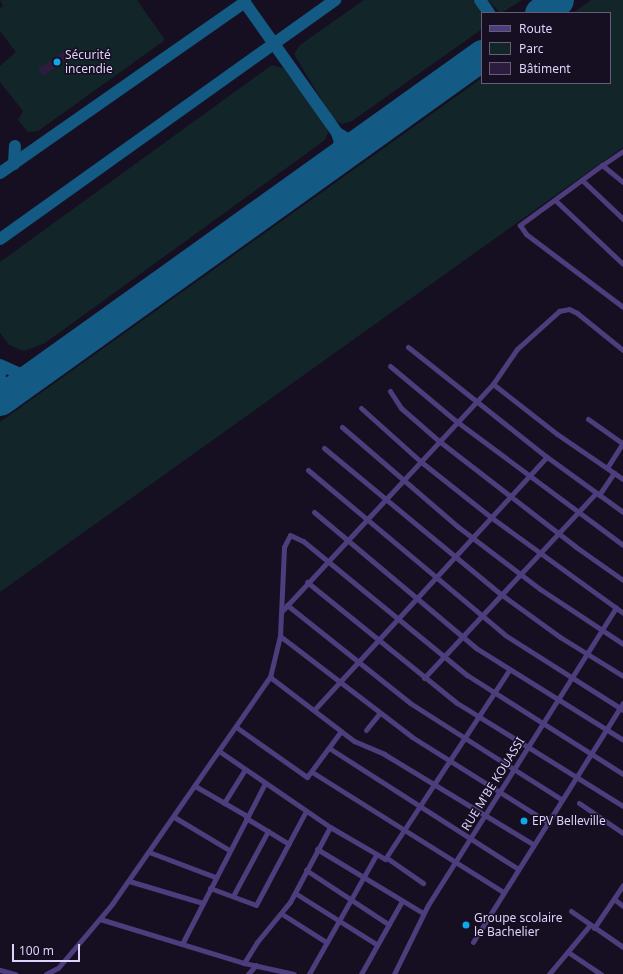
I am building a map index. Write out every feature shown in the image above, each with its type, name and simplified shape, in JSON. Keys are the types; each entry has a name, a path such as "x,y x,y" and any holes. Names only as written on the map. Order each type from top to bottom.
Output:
{"street":[{"path":"623,151 529,217 521,228 623,307"},
{"path":"602,165 623,182"},
{"path":"582,180 623,219"},
{"path":"555,200 623,264"},
{"path":"282,611 325,561 385,500 493,384 517,348 563,308 583,318 623,350"},
{"path":"408,347 475,402 623,512"},
{"path":"390,366 456,422 530,478 623,545"},
{"path":"493,384 623,479"},
{"path":"390,391 401,408 439,441 558,534 623,580"},
{"path":"360,408 420,461 492,518 538,553 623,612"},
{"path":"588,419 623,443 606,468"},
{"path":"342,427 474,539 520,574 623,644"},
{"path":"324,448 455,559 502,595 587,654 623,676"},
{"path":"314,710 416,599 474,539 530,478 547,457"},
{"path":"308,470 436,580 482,616 571,678 622,709"},
{"path":"424,678 502,595 538,553 597,494 614,473"},
{"path":"314,512 346,541 462,637 509,670 623,740"},
{"path":"49,974 100,919 129,881 270,677 280,636 287,538 294,535 444,657 542,725 623,774"},
{"path":"307,582 424,678 528,748 623,806"},
{"path":"287,605 410,703 562,800"},
{"name":"RUE M'BE KOUASSI","path":"394,974 423,913 616,608"},
{"path":"280,636 380,713 499,793 549,823"},
{"path":"387,858 478,715 509,670"},
{"path":"270,677 341,731 434,784 534,845"},
{"path":"473,942 606,730 622,709 623,703"},
{"path":"366,730 380,713"},
{"path":"236,727 304,776 312,772 341,731"},
{"path":"329,748 518,869"},
{"path":"219,751 330,827 376,855 387,858 423,883"},
{"path":"224,803 245,769"},
{"path":"312,772 406,829 503,892"},
{"path":"182,944 215,877 265,783"},
{"path":"195,786 289,844"},
{"path":"579,803 623,833"},
{"path":"210,888 256,906 306,811"},
{"path":"174,817 229,850"},
{"path":"244,962 257,942 282,914 295,893 330,827"},
{"path":"233,896 268,831"},
{"path":"317,849 423,913"},
{"path":"149,852 215,877"},
{"path":"309,974 350,898 376,855"},
{"path":"306,870 388,924"},
{"path":"129,881 203,902"},
{"path":"549,974 614,900 623,886"},
{"path":"295,893 376,944"},
{"path":"614,900 623,906"},
{"path":"361,974 376,944 402,901"},
{"path":"571,912 623,947"},
{"path":"282,914 326,942"},
{"path":"100,919 256,966 294,974"},
{"path":"568,952 601,974"},
{"path":"248,974 256,966"},
{"path":"0,970 15,974"}],"green space":[{"path":"0,0 137,0 165,40 38,131 28,132 18,120 23,111 0,82 0,66 16,52 0,31 0,8 3,6"},
{"path":"364,0 473,0 482,12 481,12 481,30 352,121 342,124 333,119 294,54 300,45"},
{"path":"487,0 522,0 503,12 500,12"},
{"path":"591,0 623,0 623,147 0,592 0,422 481,79 481,84 611,84 611,12 574,12"},
{"path":"272,65 283,68 326,124 328,133 325,140 45,343 24,351 9,345 0,333 0,262"}],"building":[{"name":"Sécurité incendie","path":"67,49 72,57 43,76 38,69"}],"taxiway":[{"path":"243,0 337,133 340,142 335,160"},
{"path":"0,239 335,0"},
{"path":"480,0 488,12"},
{"path":"0,173 245,2"},
{"path":"337,133 351,141 365,139"},
{"path":"14,164 15,146"},
{"path":"0,365 20,374 43,369"},
{"path":"0,372 0,388"}],"runway":[{"path":"541,12 558,0"},
{"path":"0,400 481,56"}],"place":[{"name":"Sécurité incendie","path":"57,62"},
{"name":"EPV Belleville","path":"524,821"},
{"name":"Groupe scolaire le Bachelier","path":"466,925"}]}
